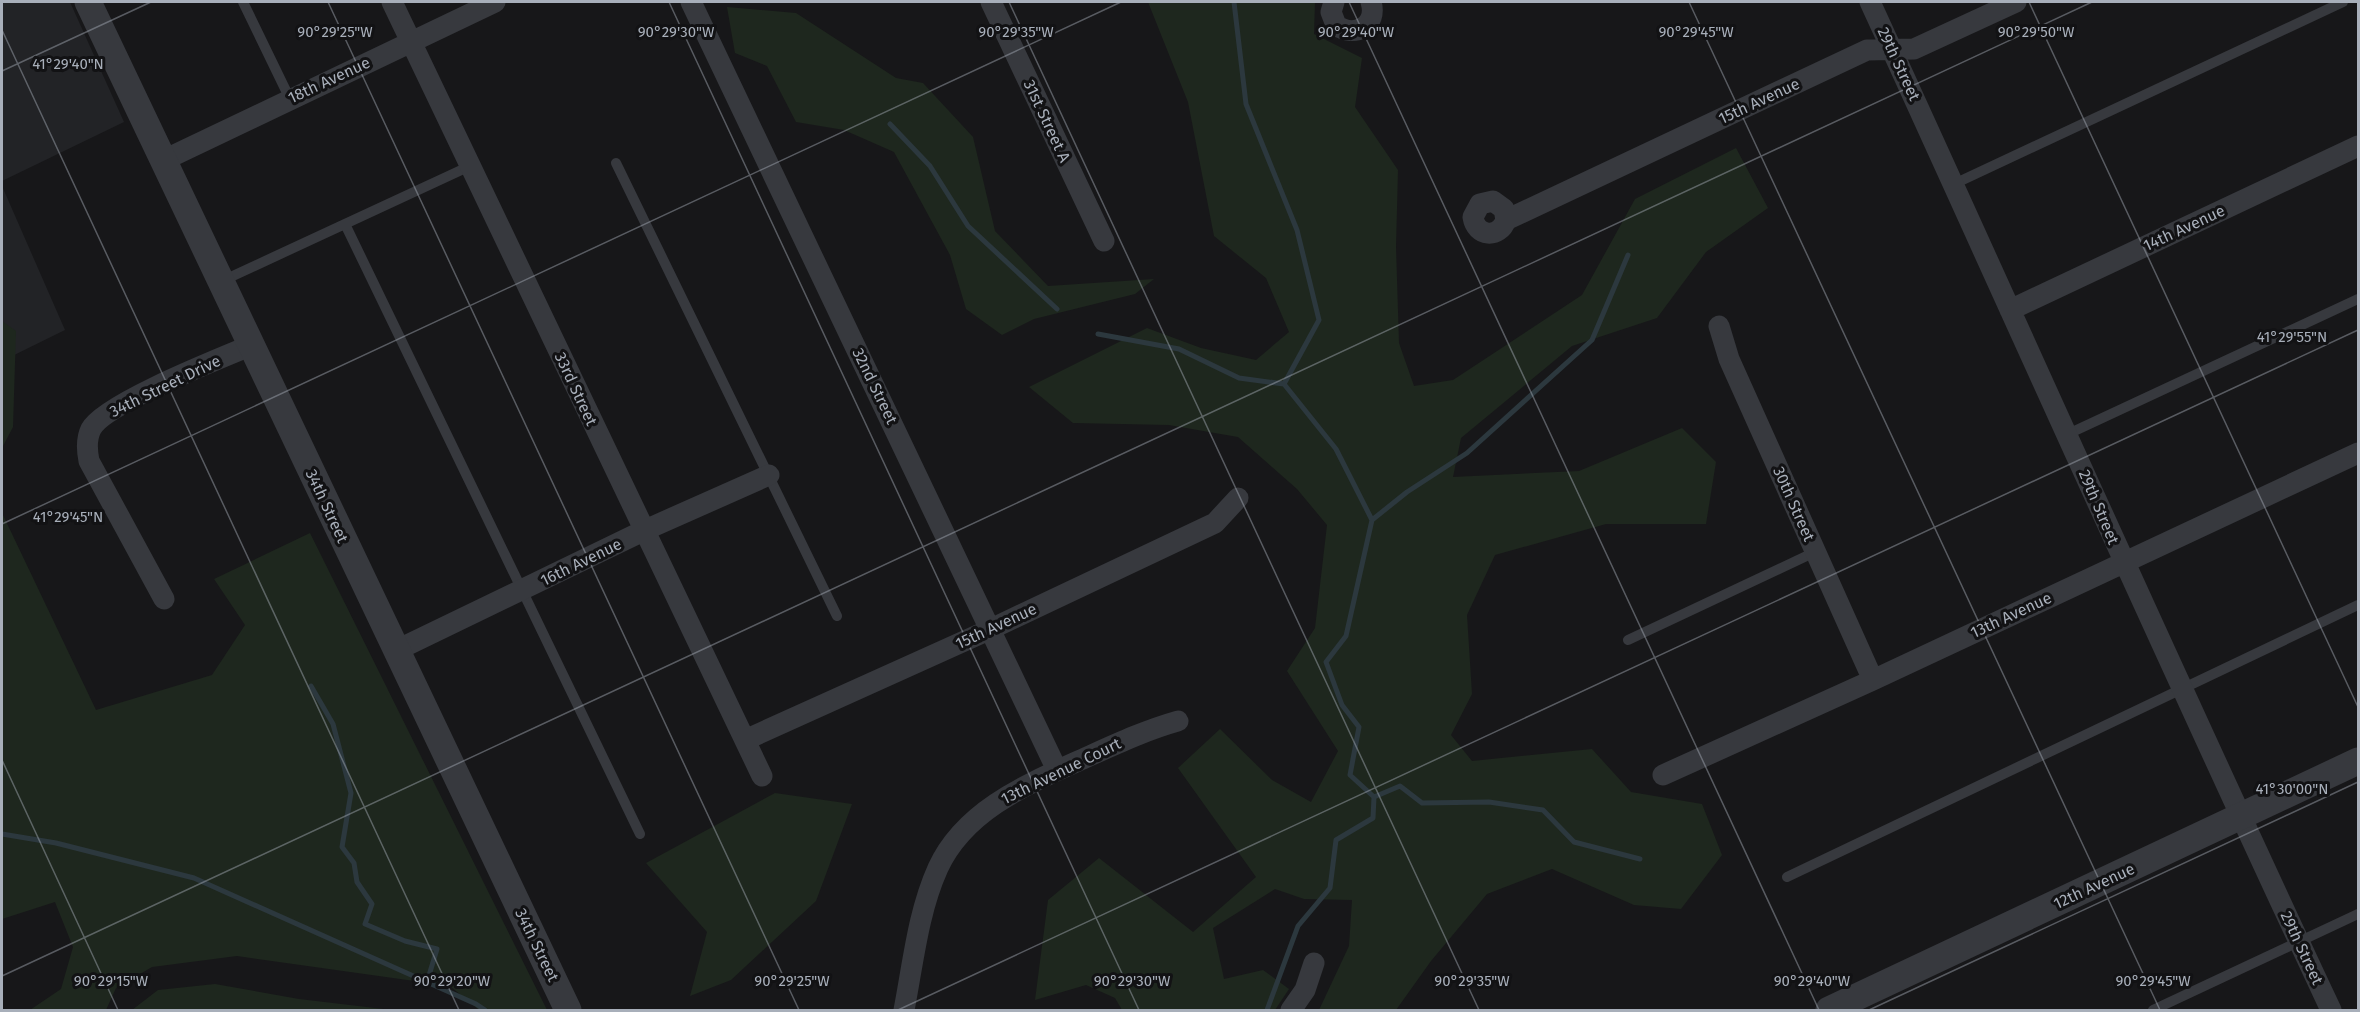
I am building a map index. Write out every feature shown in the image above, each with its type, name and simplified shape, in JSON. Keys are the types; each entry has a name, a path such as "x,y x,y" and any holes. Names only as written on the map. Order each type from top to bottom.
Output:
{"street":[{"name":"34th Street","path":"88,2 568,1011"},
{"name":"33rd Street","path":"392,2 762,776"},
{"name":"18th Avenue","path":"164,160 495,2"},
{"name":"32nd Street","path":"691,2 1057,770"},
{"name":"31st Street A","path":"991,2 1104,241"},
{"path":"1334,2 1331,12 1336,25 1350,32 1362,30 1367,25 1372,16 1371,2"},
{"name":"29th Street","path":"1870,2 2068,434 2123,563 2331,1011"},
{"name":"15th Avenue","path":"1506,220 1867,50 1914,50 2016,2"},
{"name":"14th Avenue","path":"2010,309 2358,146"},
{"name":"30th Street","path":"1719,326 1729,358 1873,680"},
{"name":"34th Street Drive","path":"164,599 90,461 87,451 91,429 110,410 252,345"},
{"name":"13th Avenue","path":"1663,775 1873,680 2358,453"},
{"name":"16th Avenue","path":"395,651 644,531 769,476"},
{"name":"15th Avenue","path":"745,740 991,629 1215,523 1238,498"},
{"name":"13th Avenue Court","path":"904,1011 923,915 939,867 952,845 978,817 996,803 1057,770 1146,730 1178,720"},
{"name":"12th Avenue","path":"1830,1011 2358,761"},
{"path":"1292,1011 1305,990 1314,963"}],"lane":[{"path":"243,2 290,99"},
{"path":"1954,184 2343,2"},
{"path":"616,163 837,616"},
{"path":"222,281 470,166"},
{"path":"345,224 640,834"},
{"path":"2068,434 2358,299"},
{"path":"1628,640 1815,552"},
{"path":"1787,877 2358,605"},
{"path":"2153,1011 2358,914"}],"shaded area":[{"path":"2,2 70,2 124,122 2,181"},
{"path":"1148,2 1315,2 1314,34 1362,58 1355,107 1398,170 1396,247 1399,343 1414,386 1453,380 1582,295 1635,199 1736,148 1768,208 1706,252 1657,318 1572,346 1461,438 1453,477 1579,471 1682,428 1716,462 1706,524 1606,524 1495,555 1467,615 1472,694 1451,735 1472,761 1592,749 1631,792 1702,804 1722,855 1681,909 1634,905 1552,869 1487,894 1431,961 1396,1010 1319,1010 1349,946 1352,900 1304,899 1275,889 1213,928 1224,979 1263,970 1289,989 1275,1010 1122,1010 1115,998 1086,985 1035,1000 1048,900 1099,858 1193,932 1256,877 1178,768 1220,729 1272,780 1311,802 1338,751 1287,671 1315,628 1327,525 1297,489 1238,437 1169,425 1073,423 1029,387 1147,328 1201,348 1256,360 1289,332 1266,278 1214,236 1188,102"},
{"path":"727,7 796,13 896,78 923,83 973,137 995,231 1048,286 1154,279 1135,294 1034,319 1002,335 966,309 950,255 894,152 844,130 796,122 767,66 735,53"},
{"path":"2,186 65,330 2,361"},
{"path":"2,321 16,331 13,427 2,448"},
{"path":"2,513 96,710 212,675 245,625 214,579 310,533 547,1010 479,1010 450,986 237,956 152,967 116,988 106,1010 30,1010 61,989 73,947 55,902 2,919"},
{"path":"775,793 852,804 816,901 731,980 690,996 707,932 646,863"},
{"path":"215,984 299,999 392,1010 132,1010 158,990"}],"waterway":[{"path":"1234,2 1246,104 1297,230 1319,320 1284,384 1336,449 1372,520 1346,636 1326,662 1342,705 1359,727 1350,775 1374,797 1373,818 1336,840 1330,888 1298,926 1267,1010"},
{"path":"890,124 930,166 968,226 1057,309"},
{"path":"1372,520 1407,492 1467,453 1592,340 1628,255"},
{"path":"1098,334 1179,349 1239,378 1284,384"},
{"path":"311,686 333,724 351,793 342,847 354,863 357,882 372,904 365,924 405,941 437,949 427,982"},
{"path":"1374,797 1400,786 1422,803 1489,802 1543,810 1574,842 1640,859"},
{"path":"2,834 56,843 194,878 485,1010"}]}
